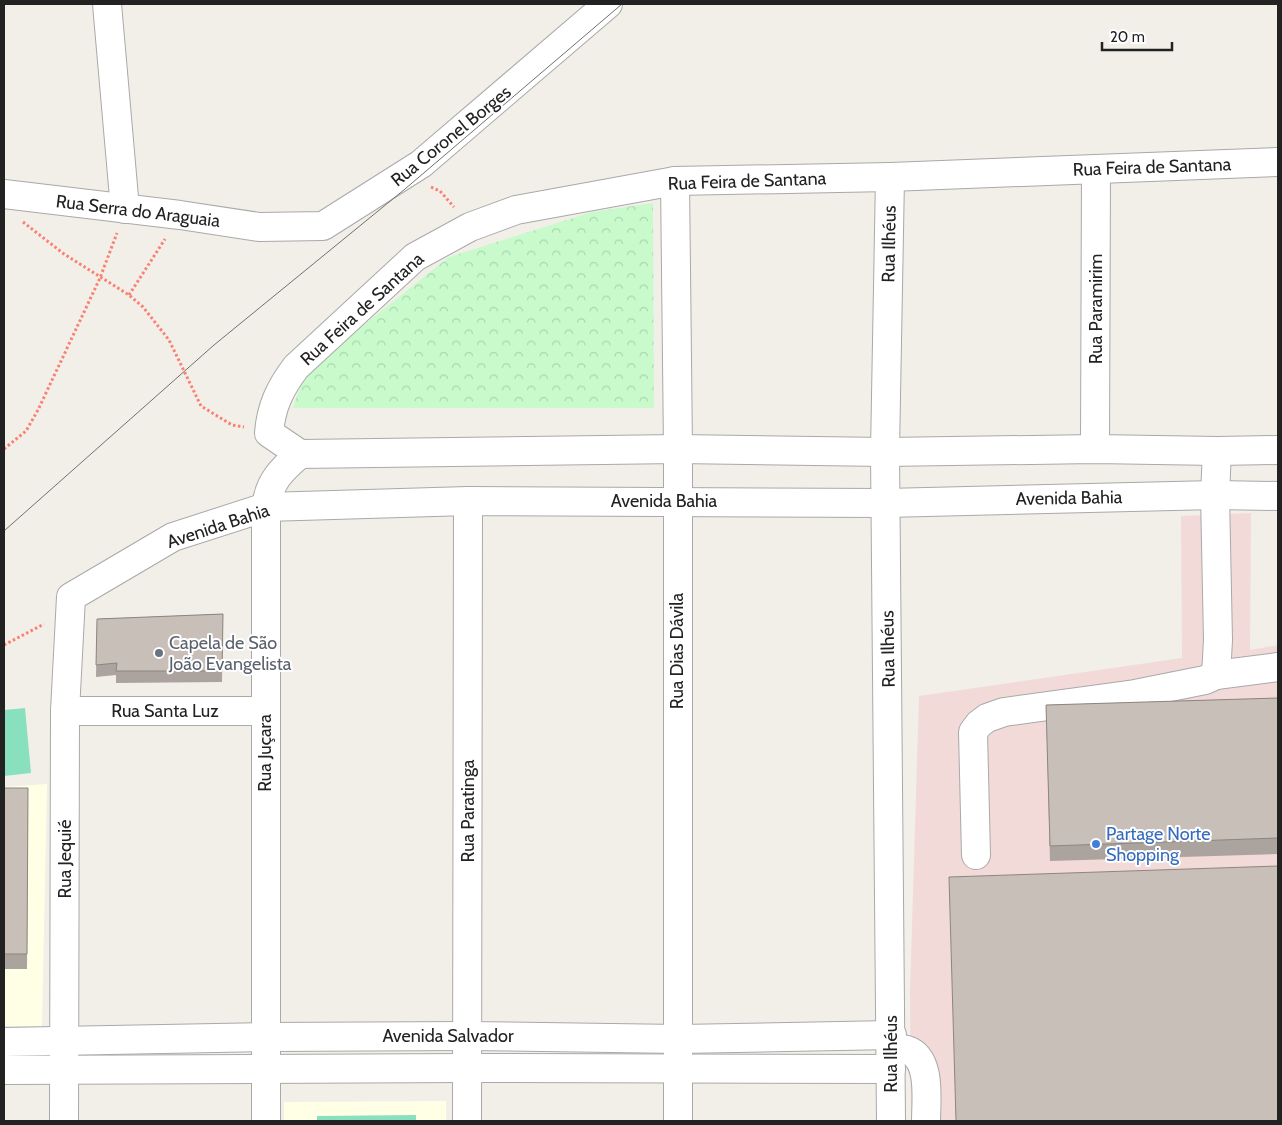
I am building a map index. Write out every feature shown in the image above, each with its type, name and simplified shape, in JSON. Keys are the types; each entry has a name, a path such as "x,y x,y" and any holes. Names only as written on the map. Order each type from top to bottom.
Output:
{"street":[{"path":"107,4 125,209"},
{"name":"Rua Coronel Borges","path":"273,228 323,226 398,181 472,123 608,4"},
{"name":"Rua Feira de Santana","path":"270,424 284,384 296,368 394,275 415,258 470,226 516,210 675,181 890,177 1278,162"},
{"name":"Rua Paramirim","path":"1095,449 1096,169"},
{"name":"Rua Ilhéus","path":"890,177 885,452 892,1051 891,1121"},
{"name":"Rua Dias Dávila","path":"675,181 678,449 678,1121"},
{"name":"Rua Serra do Araguaia","path":"10,206 125,209 180,214 273,228"},
{"path":"270,424 300,454 678,449 885,452 1095,449 1216,452 1278,450"},
{"path":"1216,452 1218,640 1216,675"},
{"name":"Rua Juçara","path":"266,1121 268,1037 265,711 266,507 268,490 286,466 300,454"},
{"name":"Avenida Bahia","path":"70,604 173,537 266,507 468,500 886,503 1215,495 1278,496"},
{"name":"Rua Paratinga","path":"467,1121 468,500"},
{"name":"Rua Jequié","path":"64,1121 65,711 70,604"},
{"path":"976,855 973,732 979,724 1004,712 1135,694 1205,680 1216,675 1278,667"},
{"name":"Rua Santa Luz","path":"65,711 265,711"},
{"name":"Avenida Salvador","path":"4,1042 64,1043 268,1037 467,1036 679,1039 892,1051"},
{"path":"892,1051 908,1050 916,1055 922,1065 926,1084 926,1121"},
{"name":"Avenida Salvador","path":"4,1070 64,1072 266,1069 678,1068 892,1051"}],"path":[{"path":"398,181 422,184 440,191 470,226"},
{"path":"10,206 100,278 129,295 153,318 169,340 202,406 232,425 270,424"},
{"path":"4,449 26,431 38,410 100,278 125,209"},
{"path":"129,295 180,214"},
{"path":"4,645 70,604"}],"shaded area":[{"name":"Partage Norte Shopping","path":"1251,513 1250,650 1278,645 1278,1121 911,1121 910,992 919,696 1182,658 1181,516"},
{"path":"47,784 42,1026 6,1026 4,1024 4,787"},
{"path":"446,1101 446,1121 284,1121 284,1102"}],"green space":[{"path":"653,203 654,408 293,408 305,372 449,257 592,212"},
{"path":"25,708 31,773 4,776 4,710"},
{"path":"416,1115 416,1121 317,1121 317,1116"}],"building":[{"name":"Capela de São João Evangelista","path":"223,614 222,671 116,671 117,663 96,665 97,619"},
{"name":"Partage Norte Shopping","path":"1278,698 1278,838 1050,846 1046,705"},
{"path":"4,788 28,788 27,954 4,954"},
{"name":"Partage Norte Shopping","path":"1278,866 1278,1121 956,1121 949,877"}],"tram line":[{"path":"4,531 214,345 405,189 622,4"}],"place":[{"name":"Capela de São João Evangelista","path":"159,653"},
{"name":"Partage Norte Shopping","path":"1096,844"}]}
